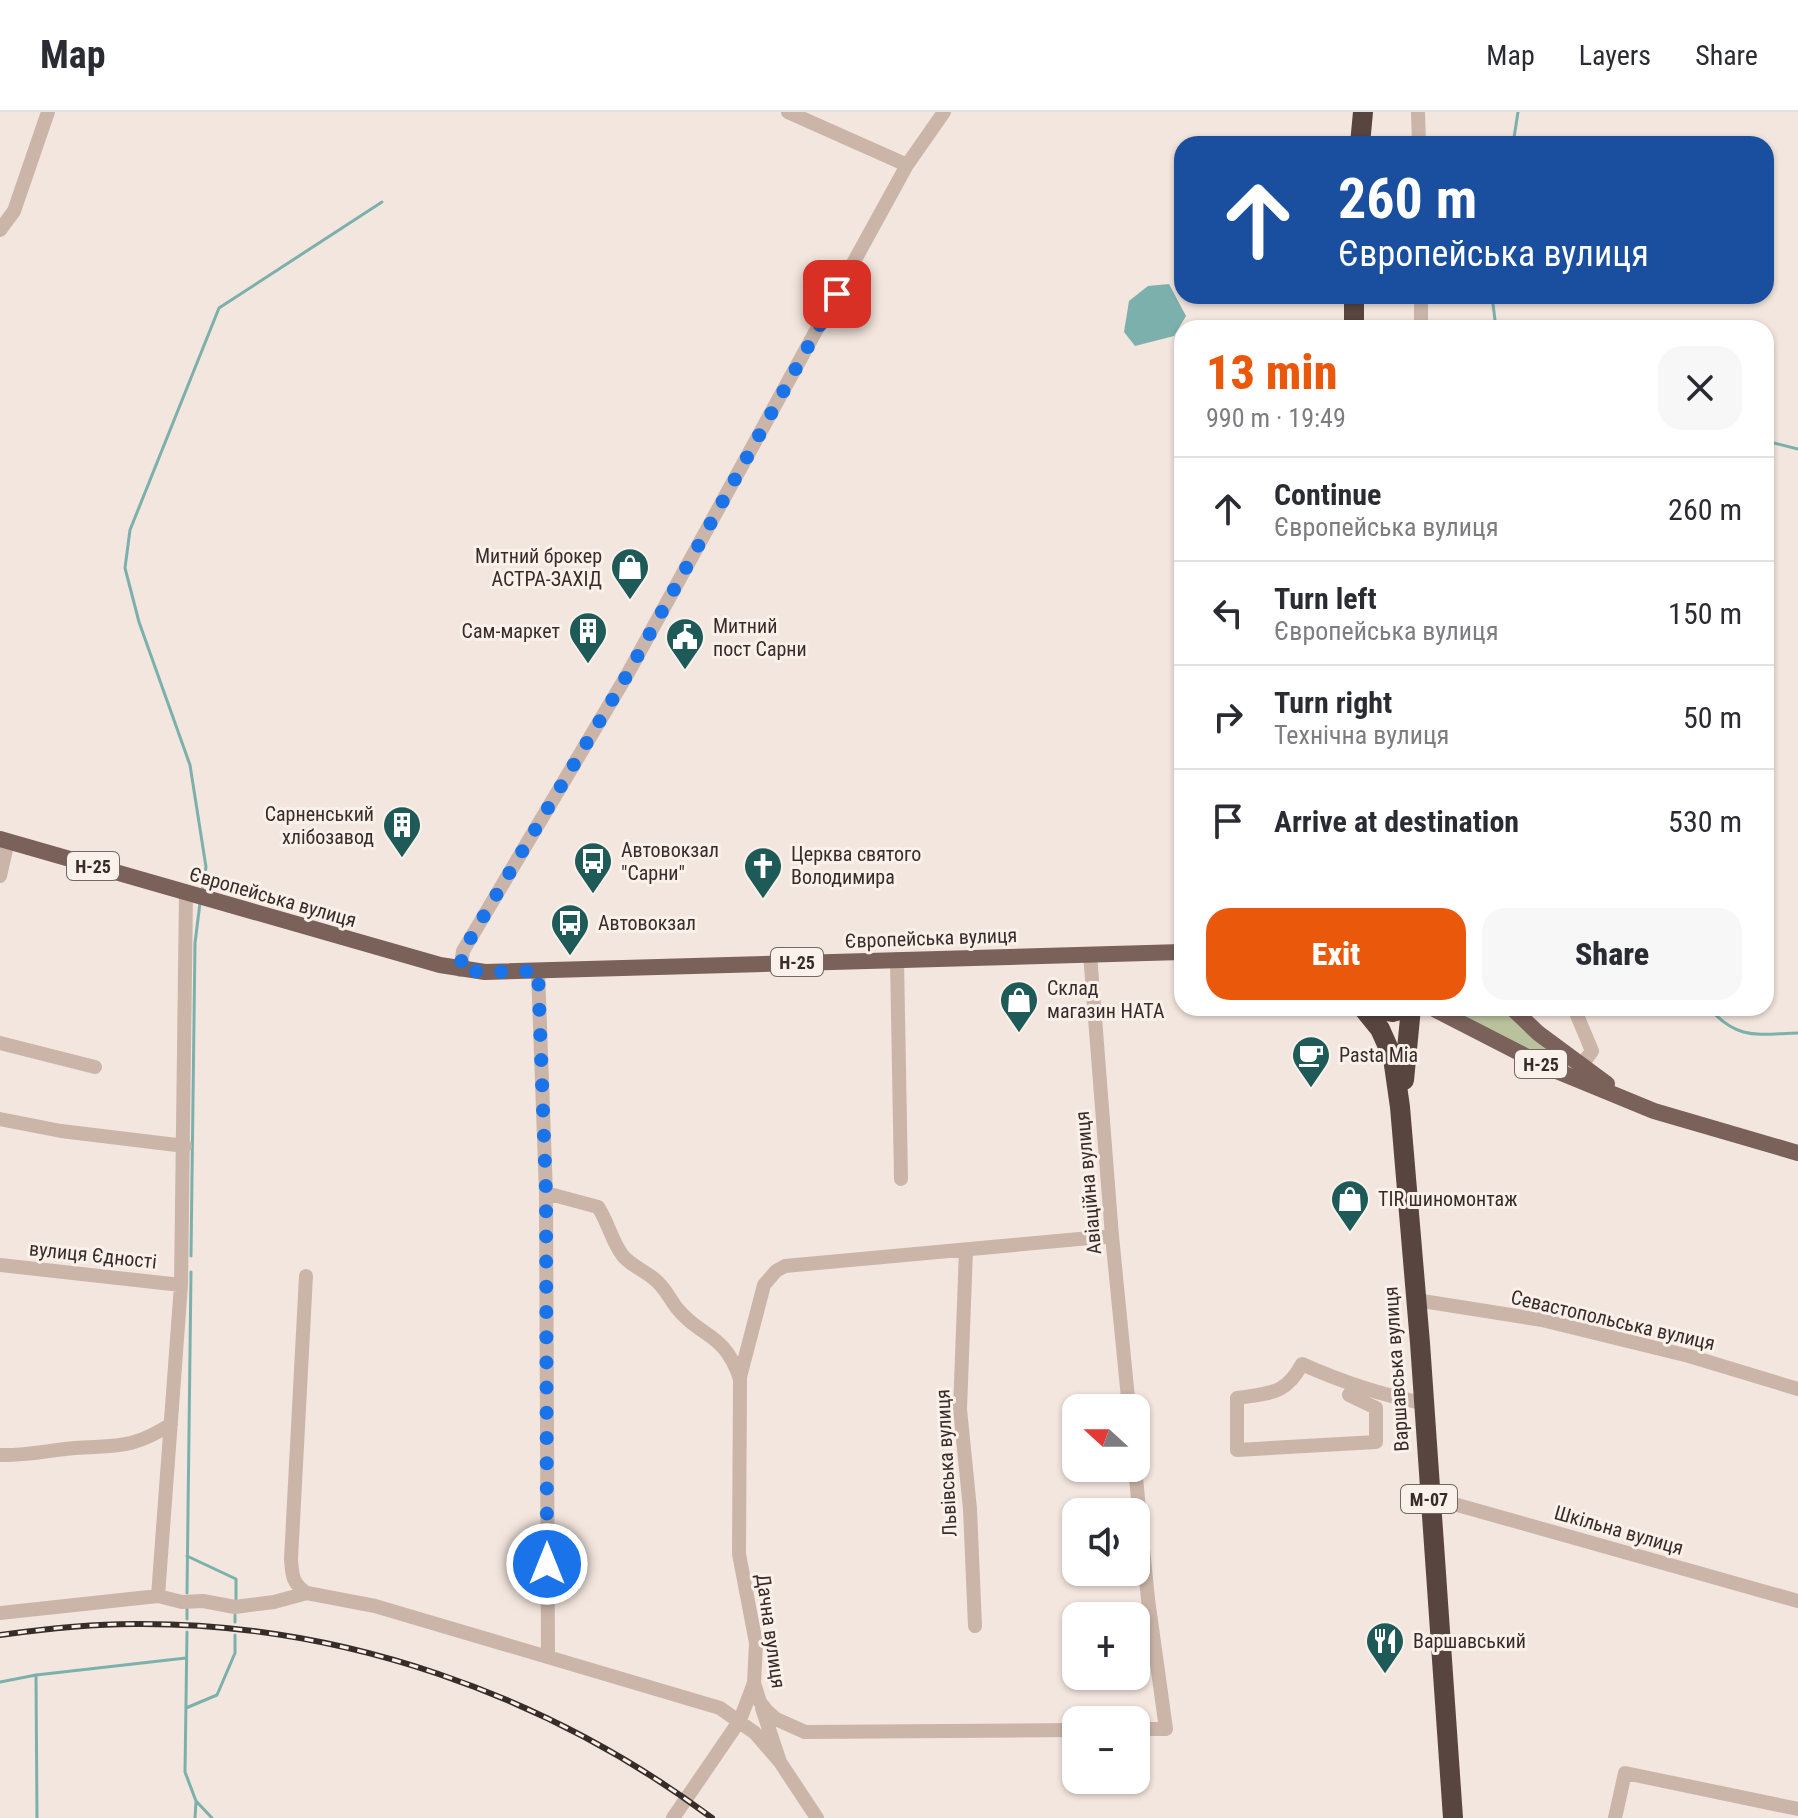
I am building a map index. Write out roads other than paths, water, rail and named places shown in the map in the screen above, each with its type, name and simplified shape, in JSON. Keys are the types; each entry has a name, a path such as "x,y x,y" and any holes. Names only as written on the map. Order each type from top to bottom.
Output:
{"highway":[{"path":"1361,136 1363,112"},
{"name":"М-07","path":"1371,1016 1393,1058 1400,1107"},
{"name":"М-07","path":"1400,1107 1408,1016"},
{"name":"Варшавська вулиця","path":"1400,1107 1453,1818"}],"main road":[{"name":"Європейська вулиця","path":"4,840 460,970 538,971 1174,952"},
{"name":"Н-25","path":"1448,1016 1547,1067 1654,1111 1798,1153"},
{"name":"Н-25","path":"1520,1016 1581,1066 1654,1111"}],"street":[{"path":"0,230 14,211 48,112"},
{"path":"788,112 907,165"},
{"path":"460,970 463,951 627,675 907,165 944,112"},
{"path":"1418,112 1419,136"},
{"path":"0,876 4,840"},
{"path":"158,1596 181,1285 195,896"},
{"name":"Авіаційна вулиця","path":"1090,954 1128,1394"},
{"path":"897,959 901,1179"},
{"path":"538,971 546,1193 548,1657"},
{"path":"1577,1016 1592,1051 1581,1066"},
{"path":"0,1043 95,1067"},
{"path":"0,1119 61,1131 185,1146"},
{"name":"Дачна вулиця","path":"546,1193 598,1207 620,1253 655,1279 668,1292 676,1307 718,1341 733,1358 740,1379 739,1554 756,1643 754,1683 760,1702 776,1719 805,1732 1062,1730"},
{"path":"740,1379 764,1285 785,1266 1112,1236"},
{"name":"Львівська вулиця","path":"966,1250 960,1409 970,1509 975,1626"},
{"name":"вулиця Єдності","path":"0,1265 181,1285"},
{"path":"306,1276 291,1559 294,1582 307,1593"},
{"name":"Севастопольська вулиця","path":"1416,1300 1542,1320 1689,1356 1798,1389"},
{"path":"1355,1386 1349,1395 1376,1408 1376,1442 1237,1450 1237,1398 1279,1391 1294,1380 1302,1364 1355,1386 1423,1403"},
{"path":"0,1455 25,1456 74,1448 117,1448 150,1438 171,1424"},
{"path":"1136,1482 1166,1729 1150,1729"},
{"name":"Шкільна вулиця","path":"1429,1497 1798,1601"},
{"path":"274,1602 283,1589 291,1559"},
{"path":"0,1613 158,1596 182,1602 203,1601 235,1607 274,1602 307,1593 375,1606 720,1708 740,1720 780,1762 817,1818"},
{"path":"673,1818 740,1720 754,1683"},
{"path":"760,1702 780,1762"},
{"path":"1615,1818 1625,1773 1798,1809"}],"water":[{"path":"1169,284 1174,293 1174,304 1180,304 1186,316 1184,320 1174,320 1174,336 1135,346 1124,332 1129,301 1148,286"}],"waterway":[{"path":"1514,136 1518,112"},
{"path":"202,892 206,867 190,765 139,622 125,568 130,530 219,308 382,202"},
{"path":"1493,304 1495,320"},
{"path":"1774,443 1798,449"},
{"path":"191,1256 195,943 200,903"},
{"path":"1717,1016 1739,1031 1798,1033"},
{"path":"187,1593 191,1272"},
{"path":"187,1556 236,1579 236,1599"},
{"path":"187,1609 187,1619"},
{"path":"235,1615 235,1622"},
{"path":"187,1632 185,1772 196,1801 212,1818"},
{"path":"186,1708 217,1695 235,1653 235,1635"},
{"path":"0,1682 186,1658"},
{"path":"36,1675 37,1818"},
{"path":"195,1818 196,1802"}],"railway":[{"path":"0,1635 100,1625 211,1627 287,1636 363,1652 438,1674 510,1702 581,1735 648,1774 712,1818"}],"place":[{"name":"Митний брокер АСТРА-ЗАХІД","path":"630,601"},
{"name":"Сам-маркет","path":"588,665"},
{"name":"Митний пост Сарни","path":"685,671"},
{"name":"Сарненський хлібозавод","path":"402,859"},
{"name":"Автовокзал \"Сарни\"","path":"593,895"},
{"name":"Церква святого Володимира","path":"763,900"},
{"name":"Автовокзал","path":"570,957"},
{"name":"Склад магазин НАТА","path":"1019,1034"},
{"name":"Pasta Mia","path":"1311,1089"},
{"name":"TIR шиномонтаж","path":"1350,1233"},
{"name":"Варшавський","path":"1385,1675"}]}
